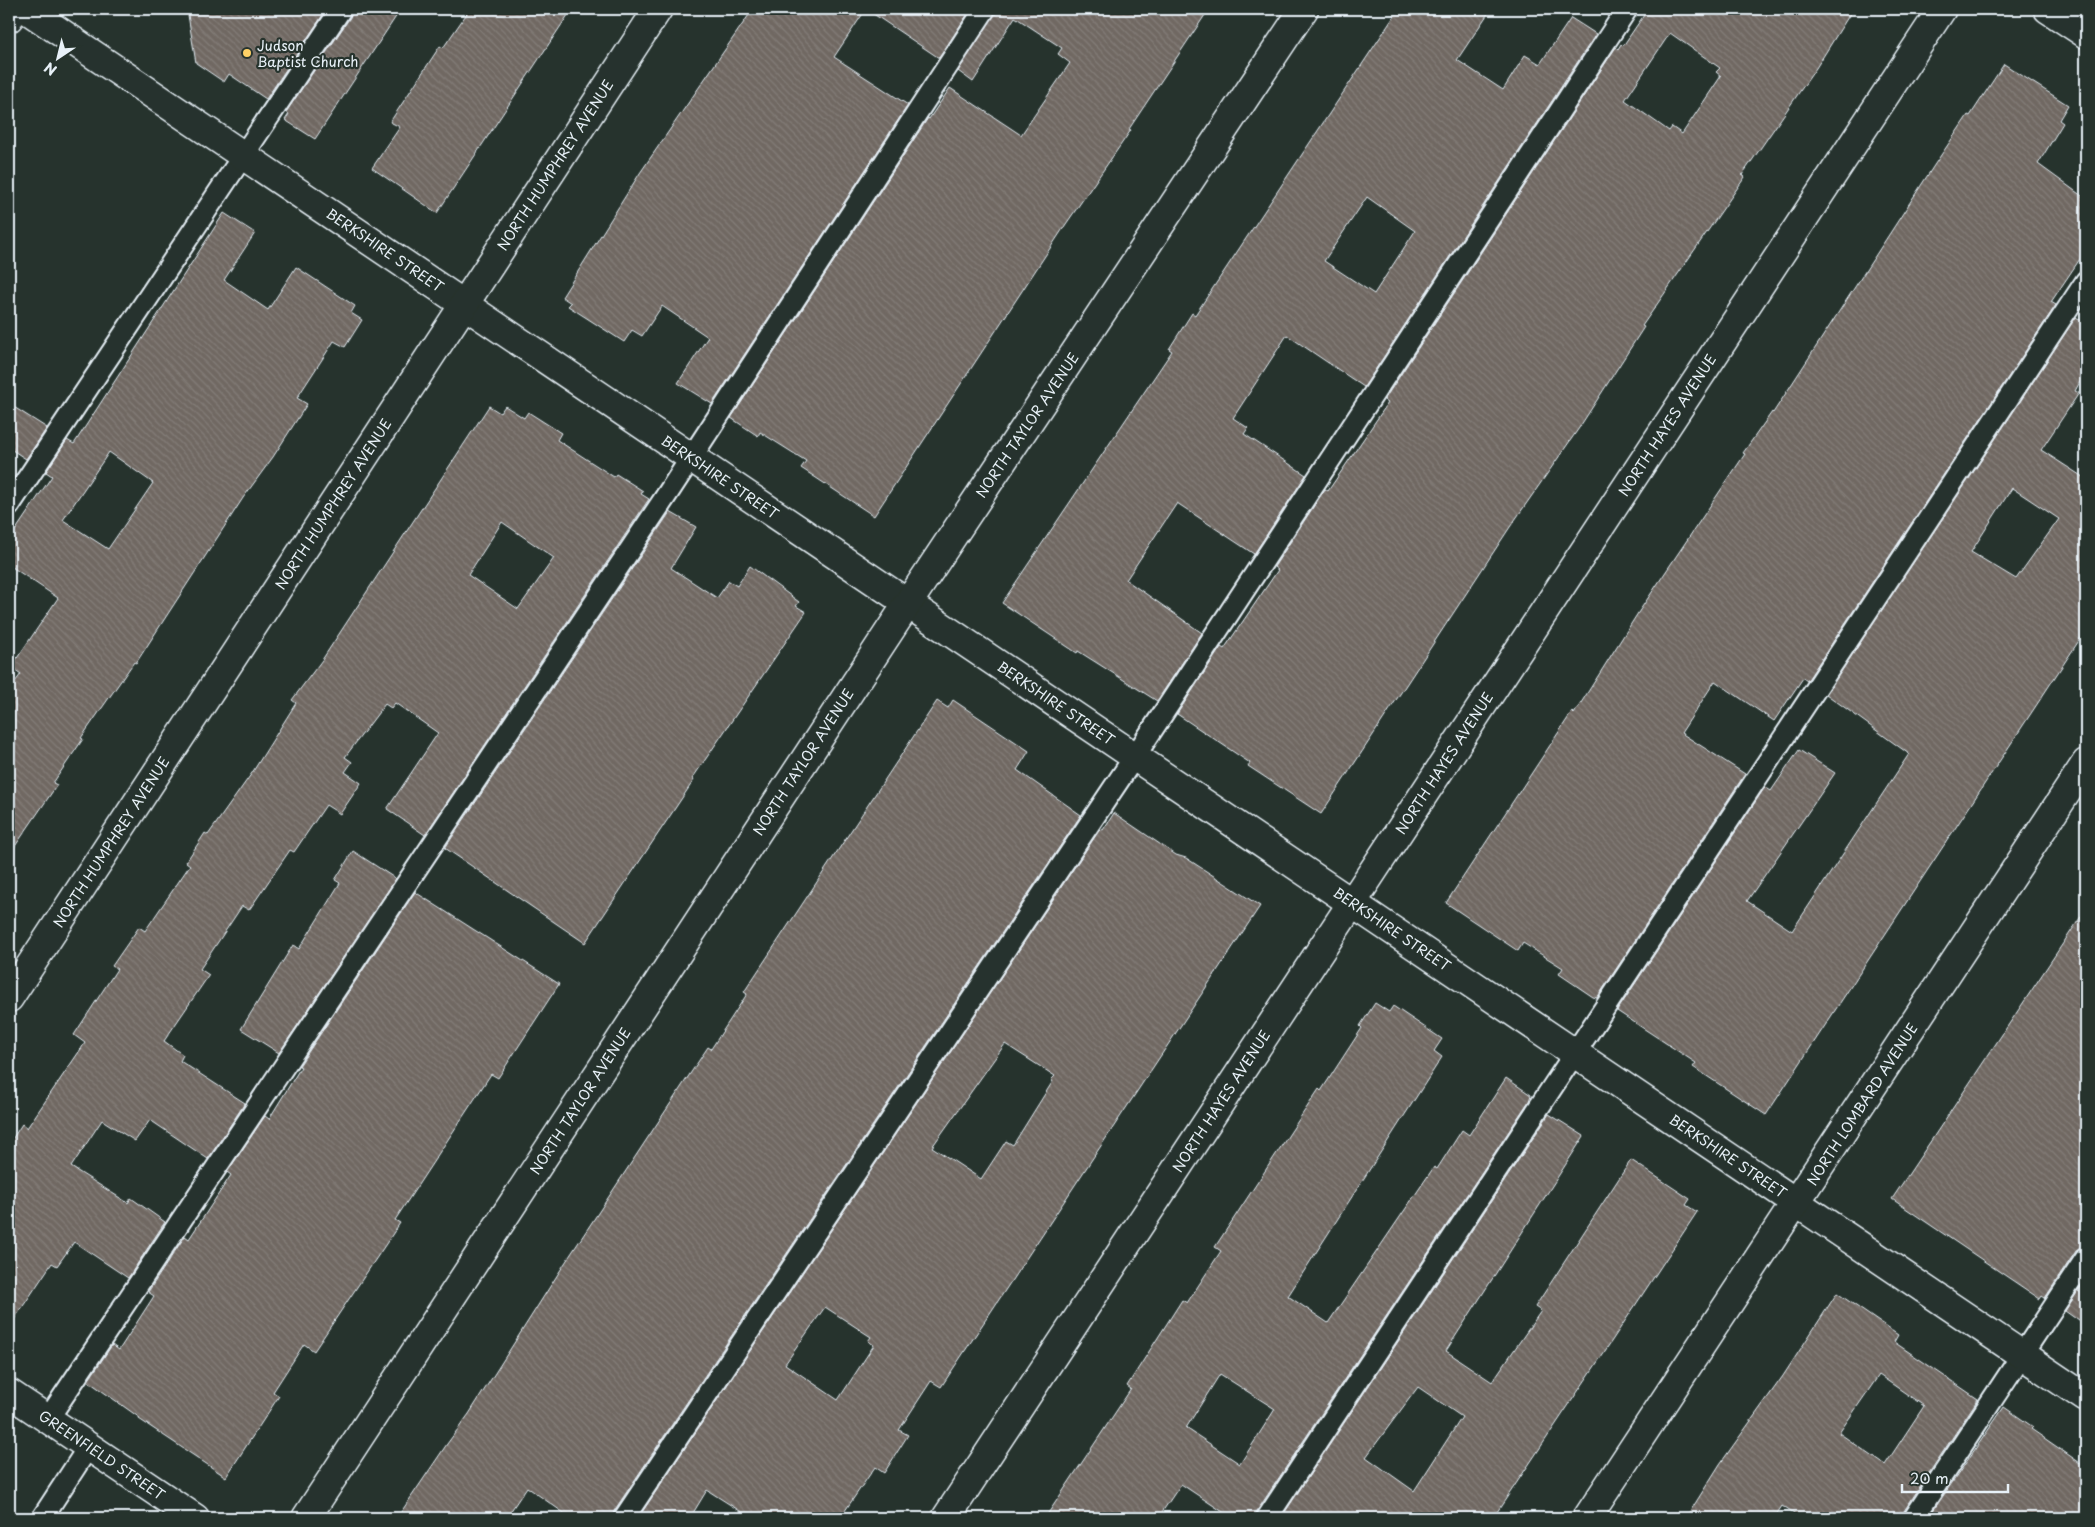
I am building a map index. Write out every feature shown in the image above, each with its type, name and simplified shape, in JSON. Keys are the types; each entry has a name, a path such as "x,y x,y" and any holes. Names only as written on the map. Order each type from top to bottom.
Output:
{"street":[{"path":"9,18 16,9"},
{"name":"BERKSHIRE STREET","path":"26,9 2086,1398"},
{"name":"NORTH HUMPHREY AVENUE","path":"9,998 658,9"},
{"name":"NORTH TAYLOR AVENUE","path":"306,1518 908,603 1304,9"},
{"name":"NORTH HAYES AVENUE","path":"946,1518 1942,9"},
{"path":"2048,9 2086,34"},
{"name":"NORTH LOMBARD AVENUE","path":"1587,1518 1797,1203 2086,763"},
{"name":"GREENFIELD STREET","path":"9,1393 195,1518"}],"lane":[{"path":"9,506 341,9"},
{"path":"48,1419 692,457 985,9"},
{"path":"624,1518 1135,756 1627,9"},
{"path":"1267,1518 2086,281"},
{"path":"1914,1518 2086,1258"},
{"path":"42,1518 89,1446"}],"building":[{"name":"Judson Baptist Church","path":"187,9 327,9 266,99 229,74 224,82 196,63"},
{"path":"353,9 401,9 315,139 285,120 289,114 286,112 351,16"},
{"path":"470,9 572,9 437,213 372,168 400,127 390,122 440,46 443,48"},
{"path":"753,9 866,9 834,57 908,105 712,404 678,383 708,337 662,306 642,336 632,330 624,342 568,306 571,303 562,297 640,173"},
{"path":"866,9 971,9 939,58"},
{"path":"997,9 1209,9 1129,129 1131,130 1066,224 874,516 801,468 806,461 760,432 758,436 731,418 928,118 950,88 1021,135 1070,63 1058,54 1062,48 1015,17 973,82 958,71"},
{"path":"1399,9 1491,9 1457,60 1503,90 1525,55 1540,64 1571,18 1596,34 1364,387 1287,335 1233,418 1248,428 1244,434 1306,475 1254,554 1177,503 1126,580 1202,633 1157,701 1078,651 1077,653 1002,603 1172,351 1169,349 1192,313 1195,315","holes":["1367,197 1415,231 1374,294 1324,261"]},
{"path":"1639,9 1853,9 1816,68 1742,175 1745,177 1642,326 1644,327 1579,428 1510,527 1321,814 1248,766 1250,763 1177,714 1221,647 1224,649 1278,570 1274,567 1325,489 1328,491 1388,403 1384,400 1616,47 1618,49 1621,44 1623,46 1644,15","holes":["1670,33 1720,68 1716,72 1721,76 1682,134 1672,127 1669,131 1625,100"]},
{"path":"2004,64 2068,105 2059,120 2063,123 2038,164 2086,199 2086,250 2051,302 2056,305 1807,681 1803,678 1774,721 1715,681 1681,733 1745,774 1597,998 1593,997 1559,974 1563,968 1523,943 1518,951 1446,903 1572,712 1574,714 1638,613 1745,454 1743,453 1773,413 1935,164 1968,115 1970,116"},
{"path":"224,213 255,233 224,280 268,310 296,267 355,306 351,313 362,320 345,347 334,341 297,398 307,404 273,457 243,498 136,663 134,662 81,738 83,739 53,783 57,785 9,855 9,690 21,674 11,667 58,598 9,565 9,540 52,476 46,472 67,440 74,444","holes":["109,452 153,483 108,549 63,520"]},
{"path":"2076,317 2086,324 2086,371 2075,391 2079,393 2041,450 2086,479 2086,630 1766,1115 1693,1067 1696,1063 1617,1011 1765,787 1771,791 1799,750 1835,773 1747,901 1792,931 1909,754 1826,694","holes":["2012,488 2059,519 2016,579 1971,552"]},
{"path":"9,404 47,428 26,459 9,448"},
{"path":"489,406 500,413 505,406 524,418 528,412 561,433 557,440 614,477 616,474 643,491 641,494 649,499 425,835 387,809 438,733 395,703 391,708 385,704 345,757 352,762 345,772 361,783 340,814 326,805 294,852 290,850 249,910 242,906 200,969 209,975 164,1041 183,1055 180,1061 245,1103 208,1159 150,1120 135,1141 102,1120 71,1167 128,1203 131,1198 165,1222 128,1278 74,1242 57,1266 52,1263 9,1327 9,1144 22,1124 27,1128 85,1043 74,1035 117,969 112,966 139,927 145,931 190,865 186,862 205,833 208,835 252,773 296,703 292,700 322,660","holes":["502,522 554,558 518,609 468,575"]},
{"path":"670,512 696,527 671,568 717,598 729,581 737,586 750,566 799,602 796,606 806,612 692,779 694,780 585,943 445,848"},
{"path":"953,700 1029,751 1017,770 1081,815 614,1511 612,1518 571,1518 527,1487 506,1518 397,1518 469,1414 565,1263 708,1047 711,1049 747,994 744,992 937,701 948,708"},
{"path":"1114,813 1176,855 1186,858 1260,906 941,1387 931,1381 899,1430 908,1435 884,1473 875,1467 840,1518 751,1518 707,1490 690,1518 638,1518 1100,829 1103,830","holes":["1005,1044 1055,1076 1013,1145 1006,1141 981,1179 932,1147","825,1307 871,1337 868,1341 874,1345 838,1400 785,1364"]},
{"path":"353,851 396,879 279,1053 241,1029 293,945 299,949 340,883 335,880"},
{"path":"415,892 559,984 498,1078 491,1074 395,1220 400,1223 314,1351 304,1344 273,1392 279,1396 226,1477 139,1419 88,1381 112,1345 119,1350 154,1296 148,1292 185,1236 189,1239 231,1175 227,1172 265,1116 269,1119 301,1067 299,1066"},
{"path":"2086,909 2086,1246 2076,1251 2045,1298 2042,1296 2040,1299 1892,1199"},
{"path":"1375,1003 1389,1012 1393,1006 1442,1039 1434,1051 1442,1057 1288,1296 1328,1323 1434,1167 1437,1169 1462,1130 1469,1135 1506,1078 1531,1095 1529,1101 1257,1511 1255,1518 1232,1518 1181,1484 1158,1518 1045,1518 1131,1389 1127,1386 1182,1300 1187,1303 1221,1251 1215,1247 1319,1089 1321,1091 1362,1028 1360,1026","holes":["1220,1374 1275,1409 1240,1464 1186,1428"]},
{"path":"1549,1114 1584,1136 1446,1351 1492,1382 1541,1311 1535,1307 1631,1160 1690,1199 1686,1205 1697,1212 1493,1518 1281,1518","holes":["1418,1387 1462,1417 1414,1491 1366,1457"]},
{"path":"2086,1279 2086,1326 2065,1311"},
{"path":"1837,1293 1898,1335 1894,1342 1978,1399 1904,1511 1902,1518 1800,1518 1782,1506 1774,1518 1686,1518 1720,1464 1783,1376","holes":["1879,1375 1924,1406 1885,1465 1839,1433"]},
{"path":"2004,1407 2033,1427 2031,1429 2086,1467 2086,1518 1928,1518"}],"place":[{"name":"Judson Baptist Church","path":"247,53"}]}
